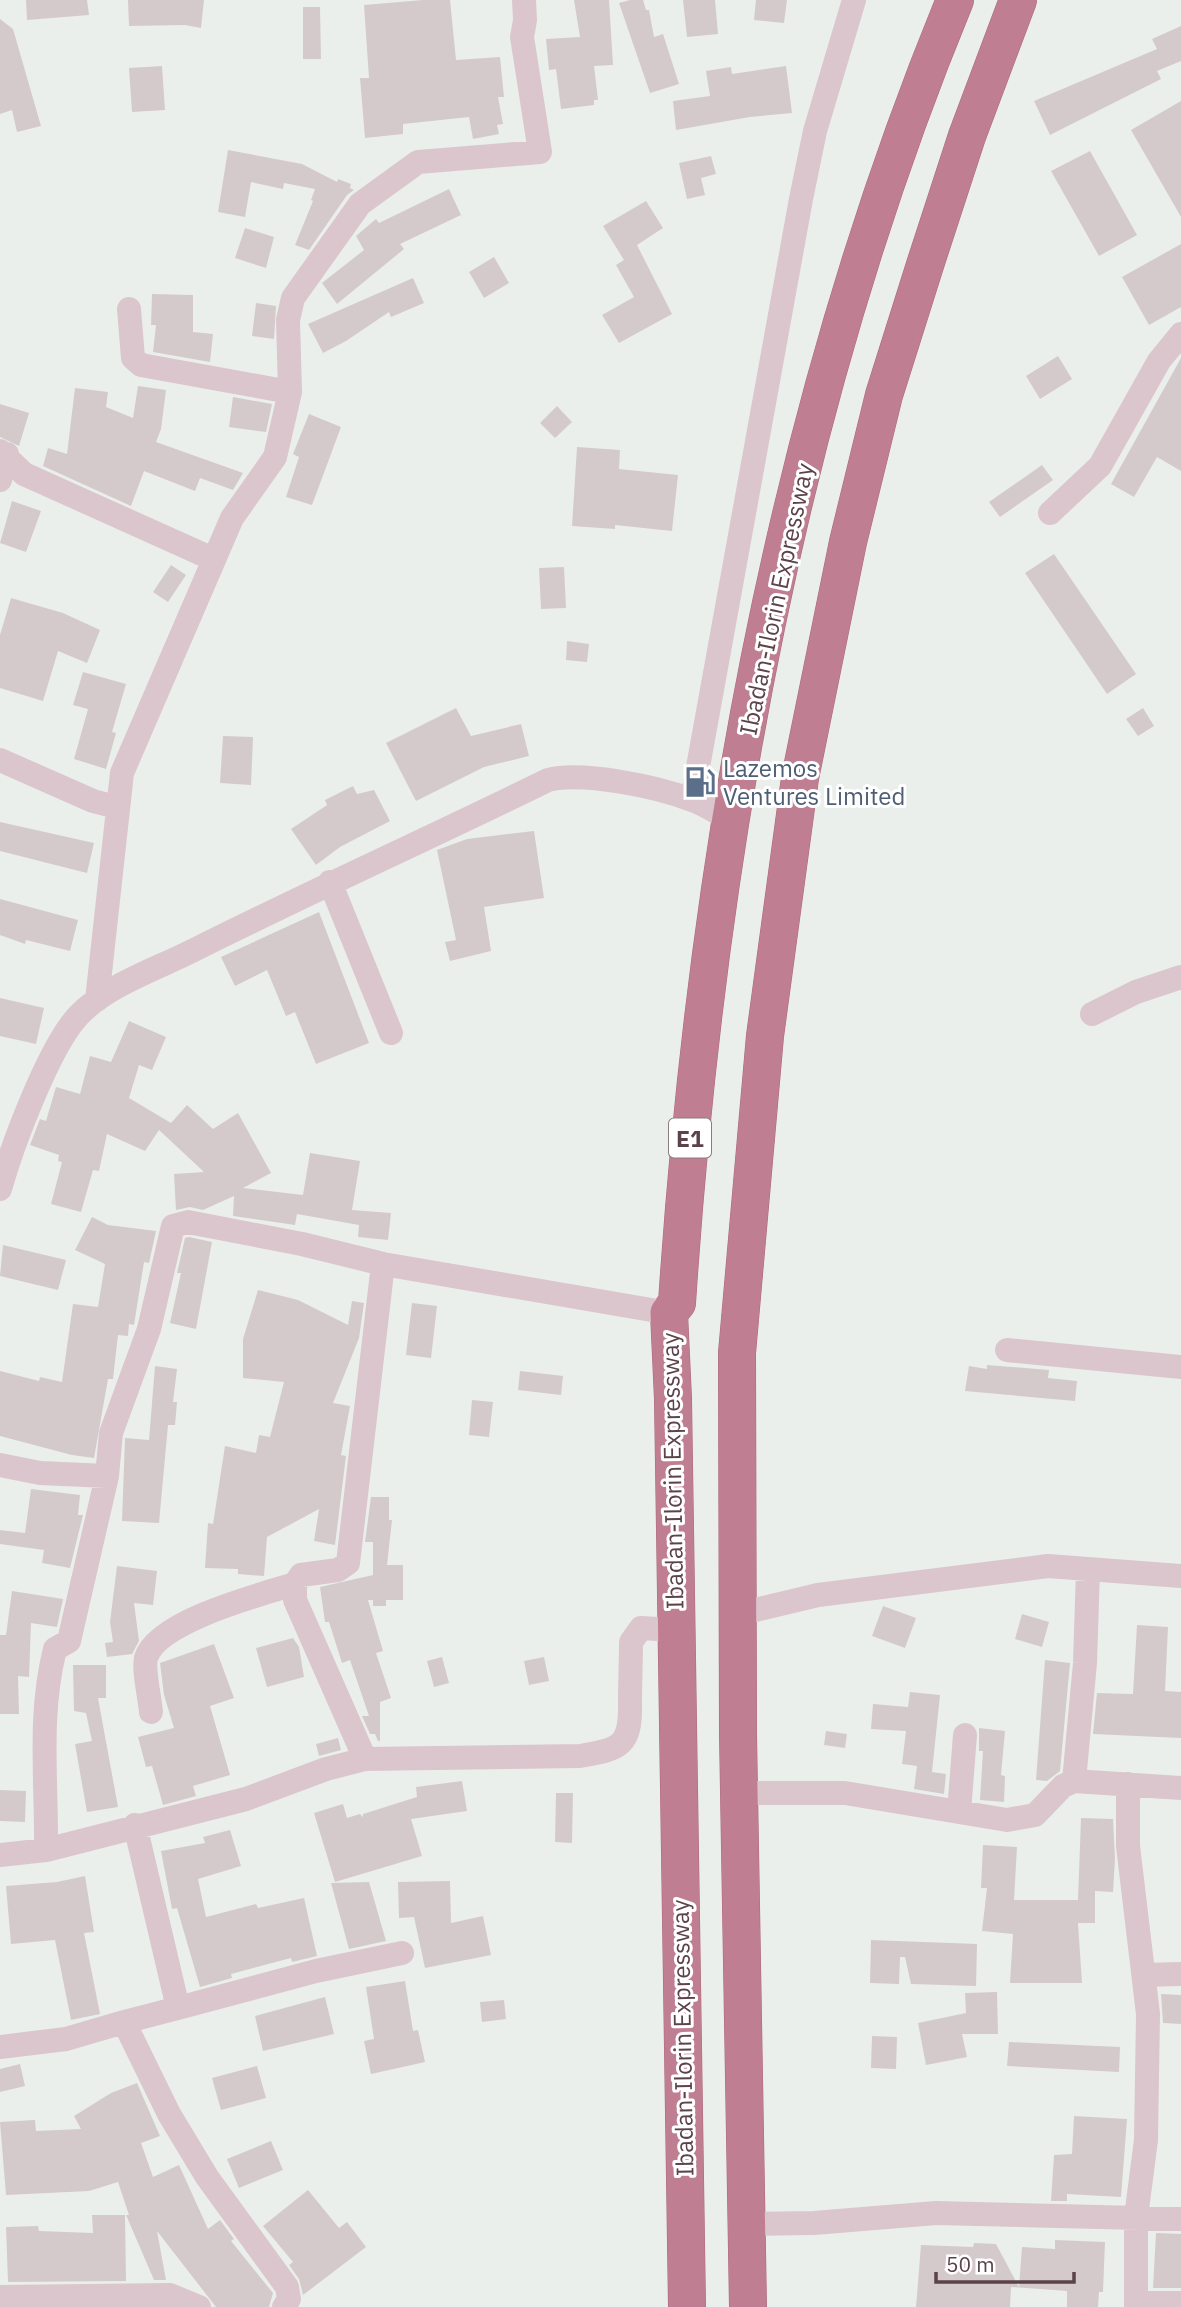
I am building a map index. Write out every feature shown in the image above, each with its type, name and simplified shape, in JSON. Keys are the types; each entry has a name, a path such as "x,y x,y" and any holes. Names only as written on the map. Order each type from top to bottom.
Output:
{"highway":[{"name":"Ibadan-Ilorin Expressway","path":"687,2307 669,1313 677,1303 698,1059 731,820 786,536 828,368 879,204 923,77 955,0"},
{"path":"748,2307 737,1353 741,1276 765,1036 800,778 848,542 884,396 967,136 1018,0"}],"street":[{"path":"97,1000 116,807 122,773 131,746 200,597 232,518 275,457 290,392 288,320 293,298 360,204 418,162 540,152 522,37 526,20 524,0"},
{"path":"692,800 801,199 815,131 854,0"},
{"path":"129,309 133,358 141,365 290,392"},
{"path":"1050,513 1100,466 1159,361 1181,334"},
{"path":"3,452 24,474 214,559"},
{"path":"0,480 3,452"},
{"path":"0,760 93,801 116,807"},
{"path":"0,1189 4,1160 63,1035 97,1000 330,883 548,779 568,775 594,777 692,800 731,820"},
{"path":"330,883 391,1033"},
{"path":"1092,1014 1136,992 1181,977"},
{"path":"46,1850 43,1743 47,1682 55,1649 69,1641 107,1476 111,1433 149,1329 171,1233 178,1222 302,1244 383,1264 669,1313"},
{"path":"365,1759 295,1600 295,1584 301,1575 338,1570 348,1563 383,1264"},
{"path":"1007,1350 1181,1367"},
{"path":"0,1465 40,1473 107,1476"},
{"path":"738,1614 818,1595 1048,1566 1070,1565 1088,1570 1181,1576"},
{"path":"1074,1780 1086,1650 1088,1570"},
{"path":"151,1712 146,1658 155,1645 173,1631 215,1608 295,1584"},
{"path":"0,1855 46,1850 135,1825 246,1799 326,1769 365,1759 580,1756 609,1751 624,1740 631,1726 631,1642 634,1635 641,1628 676,1630"},
{"path":"959,1812 965,1735"},
{"path":"740,1793 845,1793 1007,1821 1035,1815 1063,1786 1074,1780 1181,1788"},
{"path":"1128,1784 1128,1846 1148,2014 1146,2140 1136,2217 1136,2305 1181,2303"},
{"path":"135,1825 178,2008"},
{"path":"0,2047 66,2039 316,1970 402,1952"},
{"path":"1144,1975 1181,1974"},
{"path":"124,2022 193,2154 287,2287 289,2299 284,2307"},
{"path":"748,2224 814,2223 936,2213 1181,2219"},
{"path":"0,2297 114,2300 170,2295 199,2307"}],"building":[{"path":"26,0 87,0 89,15 27,20"},
{"path":"128,0 204,0 201,28 185,25 129,26"},
{"path":"450,0 456,60 500,57 504,97 498,97 503,124 497,125 499,134 473,139 469,117 403,124 403,134 365,138 360,78 369,78 364,5"},
{"path":"574,0 609,0 613,65 594,66 598,100 594,100 594,105 561,109 556,69 549,70 546,39 580,37"},
{"path":"643,0 646,10 649,10 654,37 663,34 679,84 650,93 619,3"},
{"path":"683,0 715,0 718,34 687,37"},
{"path":"756,0 787,0 784,23 754,20"},
{"path":"303,7 320,7 321,59 303,59"},
{"path":"0,19 13,29 41,126 17,132 12,110 0,114"},
{"path":"1181,26 1181,61 1157,71 1161,79 1050,135 1034,101 1157,49 1152,39"},
{"path":"162,66 165,110 132,112 129,68"},
{"path":"786,66 792,113 750,117 676,130 673,101 710,96 706,71 731,67 732,74"},
{"path":"1181,101 1181,217 1131,130"},
{"path":"228,150 302,164 337,182 338,179 351,184 350,188 354,190 347,195 309,250 295,245 313,201 311,200 315,189 284,183 283,189 251,182 245,217 218,212"},
{"path":"1090,151 1137,235 1099,256 1051,171"},
{"path":"711,156 716,174 701,178 705,195 687,199 679,163"},
{"path":"449,189 461,215 400,244 404,249 337,304 322,283 364,250 356,236 376,219 379,223"},
{"path":"646,201 663,228 637,245 672,314 619,343 602,315 634,297 616,265 624,260 603,226"},
{"path":"245,228 274,237 266,268 235,258"},
{"path":"1181,244 1181,307 1149,325 1122,277"},
{"path":"494,257 509,283 484,298 469,272"},
{"path":"413,278 424,303 391,317 389,312 323,353 308,324"},
{"path":"152,294 193,295 193,332 213,334 210,362 153,352 156,325 151,325"},
{"path":"256,303 276,306 274,339 252,336"},
{"path":"1058,356 1072,379 1040,399 1026,376"},
{"path":"1181,358 1181,471 1157,457 1134,497 1111,484"},
{"path":"138,386 166,390 161,429 156,442 243,473 233,490 200,478 195,491 144,471 131,506 43,466 48,448 67,454 75,388 108,392 106,407 133,418"},
{"path":"233,397 272,404 266,432 229,427"},
{"path":"0,404 29,413 19,446 0,437"},
{"path":"557,406 572,422 555,438 540,423"},
{"path":"309,414 341,427 312,505 286,497 299,457 293,454"},
{"path":"577,447 620,450 619,469 678,475 672,531 615,525 615,529 572,526"},
{"path":"1042,465 1053,480 1000,517 989,502"},
{"path":"12,501 41,511 26,552 0,543"},
{"path":"1054,554 1136,674 1107,694 1025,573"},
{"path":"171,565 186,575 168,602 153,592"},
{"path":"564,567 566,608 541,609 539,568"},
{"path":"11,598 63,613 100,630 87,663 58,651 43,701 0,688 0,635"},
{"path":"567,641 589,644 587,662 566,660"},
{"path":"83,672 126,684 112,732 116,733 106,769 74,759 88,709 73,705"},
{"path":"456,708 471,736 521,724 529,756 484,767 416,801 386,743"},
{"path":"1143,708 1154,726 1138,736 1126,719"},
{"path":"223,736 253,737 251,785 220,783"},
{"path":"353,786 357,794 374,790 390,821 340,847 316,865 291,829 327,805 325,800"},
{"path":"0,822 94,843 87,873 0,851"},
{"path":"534,831 544,898 484,907 491,951 450,961 445,942 456,940 437,850 467,839"},
{"path":"0,899 78,920 70,951 26,940 25,944 0,935"},
{"path":"319,912 369,1043 316,1064 295,1012 286,1016 267,970 235,986 221,957"},
{"path":"0,998 44,1008 36,1044 0,1036"},
{"path":"129,1021 166,1037 152,1070 139,1065 129,1098 171,1123 187,1105 213,1129 238,1113 271,1173 243,1188 303,1195 310,1153 360,1161 352,1210 391,1213 388,1240 358,1237 359,1225 297,1214 295,1225 233,1216 234,1196 203,1210 190,1207 176,1210 174,1174 204,1172 159,1130 145,1151 107,1134 99,1171 93,1170 81,1212 51,1204 62,1162 58,1161 59,1155 30,1145 40,1119 46,1121 56,1087 80,1094 90,1056 111,1062"},
{"path":"92,1217 108,1225 156,1231 149,1263 144,1262 134,1325 129,1324 128,1336 118,1335 113,1379 108,1379 94,1458 0,1436 0,1371 39,1381 40,1377 62,1382 73,1304 98,1307 105,1264 75,1250"},
{"path":"185,1238 212,1242 196,1329 170,1323 181,1273 177,1273"},
{"path":"3,1245 66,1260 58,1290 0,1276"},
{"path":"258,1290 298,1300 348,1325 352,1301 364,1303 359,1338 333,1403 350,1406 341,1455 346,1456 335,1545 314,1541 319,1509 267,1537 264,1576 238,1574 238,1569 205,1568 208,1523 213,1524 225,1446 256,1453 259,1435 270,1437 284,1382 243,1378 243,1339"},
{"path":"412,1303 437,1306 431,1358 406,1355"},
{"path":"987,1365 1049,1370 1048,1378 1077,1381 1075,1401 965,1391 969,1366 987,1369"},
{"path":"155,1366 177,1369 173,1402 177,1402 175,1425 168,1425 159,1523 122,1521 125,1438 149,1440"},
{"path":"520,1371 563,1376 561,1395 518,1390"},
{"path":"472,1400 493,1402 489,1437 469,1435"},
{"path":"31,1489 80,1495 78,1515 83,1515 70,1568 42,1563 44,1550 0,1544 0,1530 25,1533"},
{"path":"371,1497 389,1497 389,1520 392,1520 387,1565 403,1565 403,1600 386,1600 386,1606 373,1606 373,1600 368,1600 383,1651 376,1653 391,1698 380,1702 380,1741 375,1734 370,1734 362,1716 369,1716 350,1660 342,1663 329,1622 325,1622 320,1587 373,1575 373,1542 365,1542"},
{"path":"117,1566 157,1571 153,1605 134,1603 139,1641 132,1654 107,1657 105,1643 113,1642 110,1622"},
{"path":"12,1591 63,1599 57,1627 31,1623 29,1677 18,1676 19,1714 0,1714 0,1635 6,1635"},
{"path":"883,1606 916,1618 905,1648 872,1636"},
{"path":"1022,1614 1049,1622 1042,1647 1015,1639"},
{"path":"1137,1625 1168,1627 1165,1691 1181,1692 1181,1738 1093,1734 1097,1693 1133,1694"},
{"path":"293,1638 299,1647 304,1677 267,1687 256,1648"},
{"path":"214,1644 234,1698 210,1706 230,1775 193,1786 196,1796 163,1805 152,1766 146,1767 138,1737 174,1728 164,1695 160,1663"},
{"path":"442,1657 449,1683 434,1687 427,1661"},
{"path":"544,1657 549,1681 529,1685 524,1661"},
{"path":"1045,1660 1070,1663 1060,1771 1047,1781 1036,1780"},
{"path":"73,1665 106,1665 106,1698 98,1698 118,1807 87,1812 75,1744 92,1741 86,1713 74,1711"},
{"path":"910,1692 940,1695 932,1772 946,1774 944,1794 914,1789 917,1766 902,1764 906,1731 871,1729 873,1704 908,1707"},
{"path":"979,1728 1005,1731 1001,1775 1005,1776 1004,1802 980,1800 983,1751 979,1751"},
{"path":"826,1731 847,1734 845,1748 824,1745"},
{"path":"338,1738 341,1750 319,1756 316,1744"},
{"path":"462,1781 467,1811 411,1819 422,1856 335,1882 314,1813 343,1804 347,1818 360,1814 363,1817 363,1814 417,1797 416,1787"},
{"path":"0,1790 26,1791 25,1822 0,1821"},
{"path":"556,1793 573,1793 572,1843 555,1842"},
{"path":"1081,1818 1113,1819 1115,1859 1113,1892 1095,1891 1095,1923 1078,1923 1082,1983 1010,1983 1013,1934 982,1931 987,1888 981,1888 983,1845 1017,1847 1014,1900 1078,1900"},
{"path":"230,1830 241,1866 198,1879 206,1917 256,1904 258,1908 304,1898 317,1956 292,1962 291,1958 231,1974 232,1978 200,1987 177,1908 172,1909 161,1851 205,1843 203,1837"},
{"path":"85,1876 94,1932 84,1933 100,2014 71,2020 55,1940 11,1944 6,1886 57,1882"},
{"path":"450,1881 451,1923 483,1916 491,1955 425,1968 414,1917 399,1918 398,1882"},
{"path":"369,1882 386,1941 349,1949 331,1883"},
{"path":"871,1940 977,1944 976,1986 911,1984 905,1957 900,1957 899,1984 870,1983"},
{"path":"405,1981 413,2031 418,2030 425,2062 371,2074 364,2041 374,2039 366,1987"},
{"path":"997,1992 998,2034 962,2034 967,2057 926,2065 918,2023 966,2013 965,1993"},
{"path":"1161,1994 1181,1995 1181,2024 1163,2023"},
{"path":"325,1997 334,2034 263,2051 255,2016"},
{"path":"504,2000 506,2019 482,2022 480,2002"},
{"path":"872,2036 897,2037 896,2069 871,2068"},
{"path":"1009,2042 1120,2047 1119,2072 1007,2066"},
{"path":"20,2064 25,2086 0,2092 0,2069"},
{"path":"257,2066 266,2098 221,2110 212,2078"},
{"path":"137,2083 160,2136 141,2143 153,2177 179,2165 208,2229 220,2220 234,2239 231,2241 273,2293 269,2307 216,2307 157,2231 166,2280 154,2280 126,2215 129,2215 118,2182 89,2191 6,2195 0,2122 35,2120 36,2131 81,2129 74,2116 111,2093"},
{"path":"1074,2116 1127,2119 1121,2197 1067,2194 1067,2201 1051,2201 1054,2155 1072,2154"},
{"path":"271,2141 283,2170 239,2188 227,2159"},
{"path":"308,2190 339,2228 347,2222 366,2247 303,2295 299,2279 289,2265 293,2262 263,2226"},
{"path":"92,2215 125,2215 126,2281 8,2282 6,2227 38,2226 39,2231 93,2233"},
{"path":"1156,2233 1181,2234 1181,2288 1153,2288"},
{"path":"1055,2240 1105,2242 1103,2292 1099,2292 1098,2307 1067,2307 1067,2291 1011,2287 1010,2307 916,2307 921,2245 973,2247 974,2243 996,2244 1019,2287 1022,2247 1055,2249"}],"place":[{"name":"Lazemos Ventures Limited","path":"700,782"}]}
